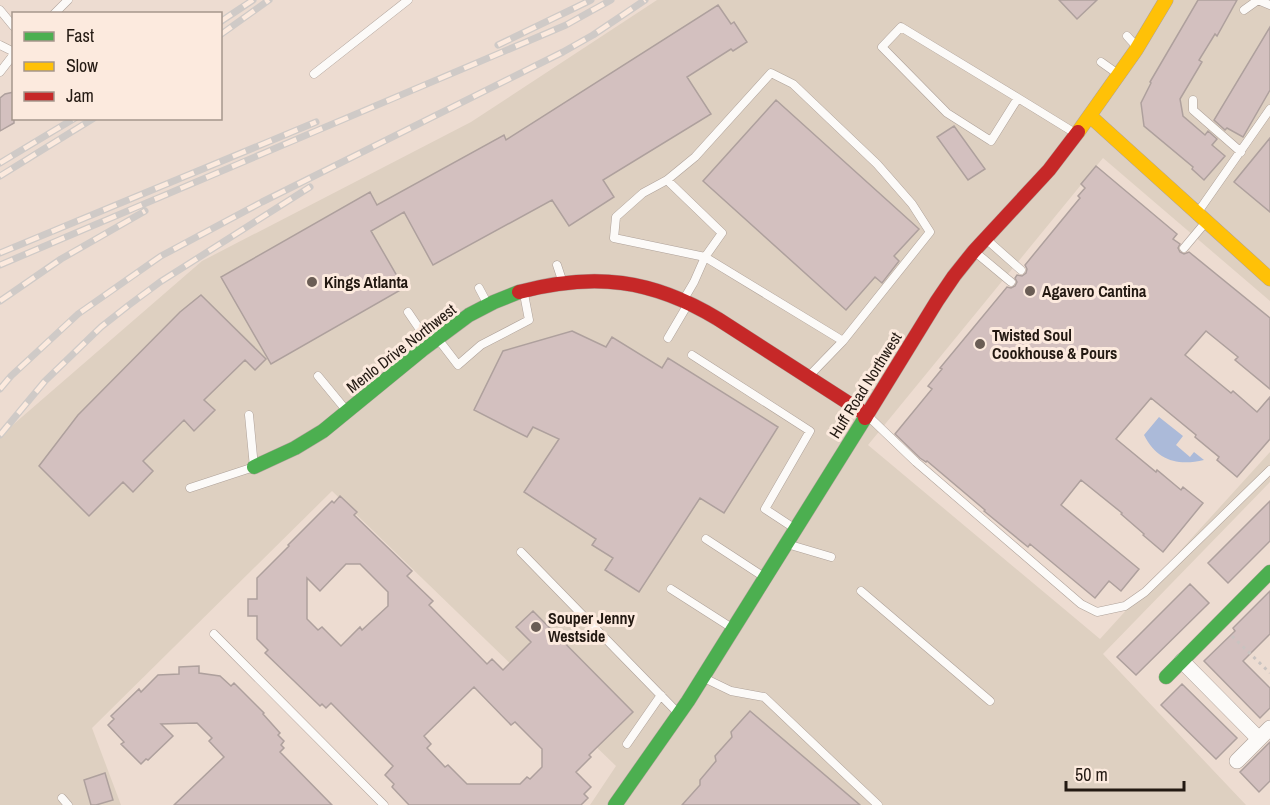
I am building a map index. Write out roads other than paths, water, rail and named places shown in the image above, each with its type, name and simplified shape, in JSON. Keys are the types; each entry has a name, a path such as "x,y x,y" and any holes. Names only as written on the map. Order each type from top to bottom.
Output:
{"street":[{"name":"Huff Road Northwest","path":"615,805 703,678 954,276 1049,170 1077,134 1138,48 1166,0"},
{"path":"1090,116 1270,279"},
{"name":"Menlo Drive Northwest","path":"254,467 285,454 319,434 433,341 473,312 524,290 562,281 599,280 628,283 657,290 686,301 711,314 809,376 867,416"},
{"path":"1166,677 1270,572"},
{"path":"1182,661 1264,733 1237,761"}],"lane":[{"path":"56,12 68,0"},
{"path":"314,74 408,0"},
{"path":"1244,10 1258,0 1270,5"},
{"path":"0,10 12,25"},
{"path":"1018,98 991,141 947,113 882,47 900,27 1018,98 1077,134"},
{"path":"1127,36 1138,48"},
{"path":"0,72 12,56"},
{"path":"1101,62 1119,75"},
{"path":"809,376 843,341 930,232 912,204 877,164 792,84 771,73 695,158 667,180 643,194 616,217 614,238 705,257 843,341"},
{"path":"1193,100 1193,110 1241,152"},
{"path":"1185,248 1241,152 1270,109"},
{"path":"667,180 722,232 705,257 668,338"},
{"path":"986,239 1021,270"},
{"path":"974,251 1011,282"},
{"path":"996,269 1006,257"},
{"path":"557,266 562,281"},
{"path":"479,288 488,304"},
{"path":"408,312 458,365 481,345 529,320 524,290"},
{"path":"692,355 810,431 765,509 795,529"},
{"path":"318,376 347,411"},
{"path":"190,488 254,467 249,414"},
{"path":"867,416 916,462 1081,604 1097,612 1125,606 1145,592 1270,470"},
{"path":"706,539 765,578"},
{"path":"786,544 831,557"},
{"path":"521,552 679,714"},
{"path":"671,589 733,628"},
{"path":"861,591 990,701"},
{"path":"214,634 384,805"},
{"path":"703,678 731,691 764,698 878,805"},
{"path":"627,744 661,695"},
{"path":"62,798 68,805"}],"water":[{"path":"1159,417 1183,436 1176,445 1190,457 1194,452 1204,460 1177,462 1155,451 1144,435"}],"railway":[{"path":"222,21 253,0"},
{"path":"222,34 269,0"},
{"path":"498,45 591,0"},
{"path":"0,265 566,25 611,0"},
{"path":"0,389 78,314 161,256 262,202 563,52 645,0"},
{"path":"0,163 72,120"},
{"path":"0,176 91,120"},
{"path":"0,253 316,122"},
{"path":"0,435 45,381 101,327 160,282 310,187"},
{"path":"0,301 61,259 145,211"}],"place":[{"name":"Kings Atlanta","path":"312,282"},
{"name":"Agavero Cantina","path":"1030,291"},
{"name":"Twisted Soul Cookhouse & Pours","path":"980,344"},
{"name":"Souper Jenny Westside","path":"536,627"}]}
